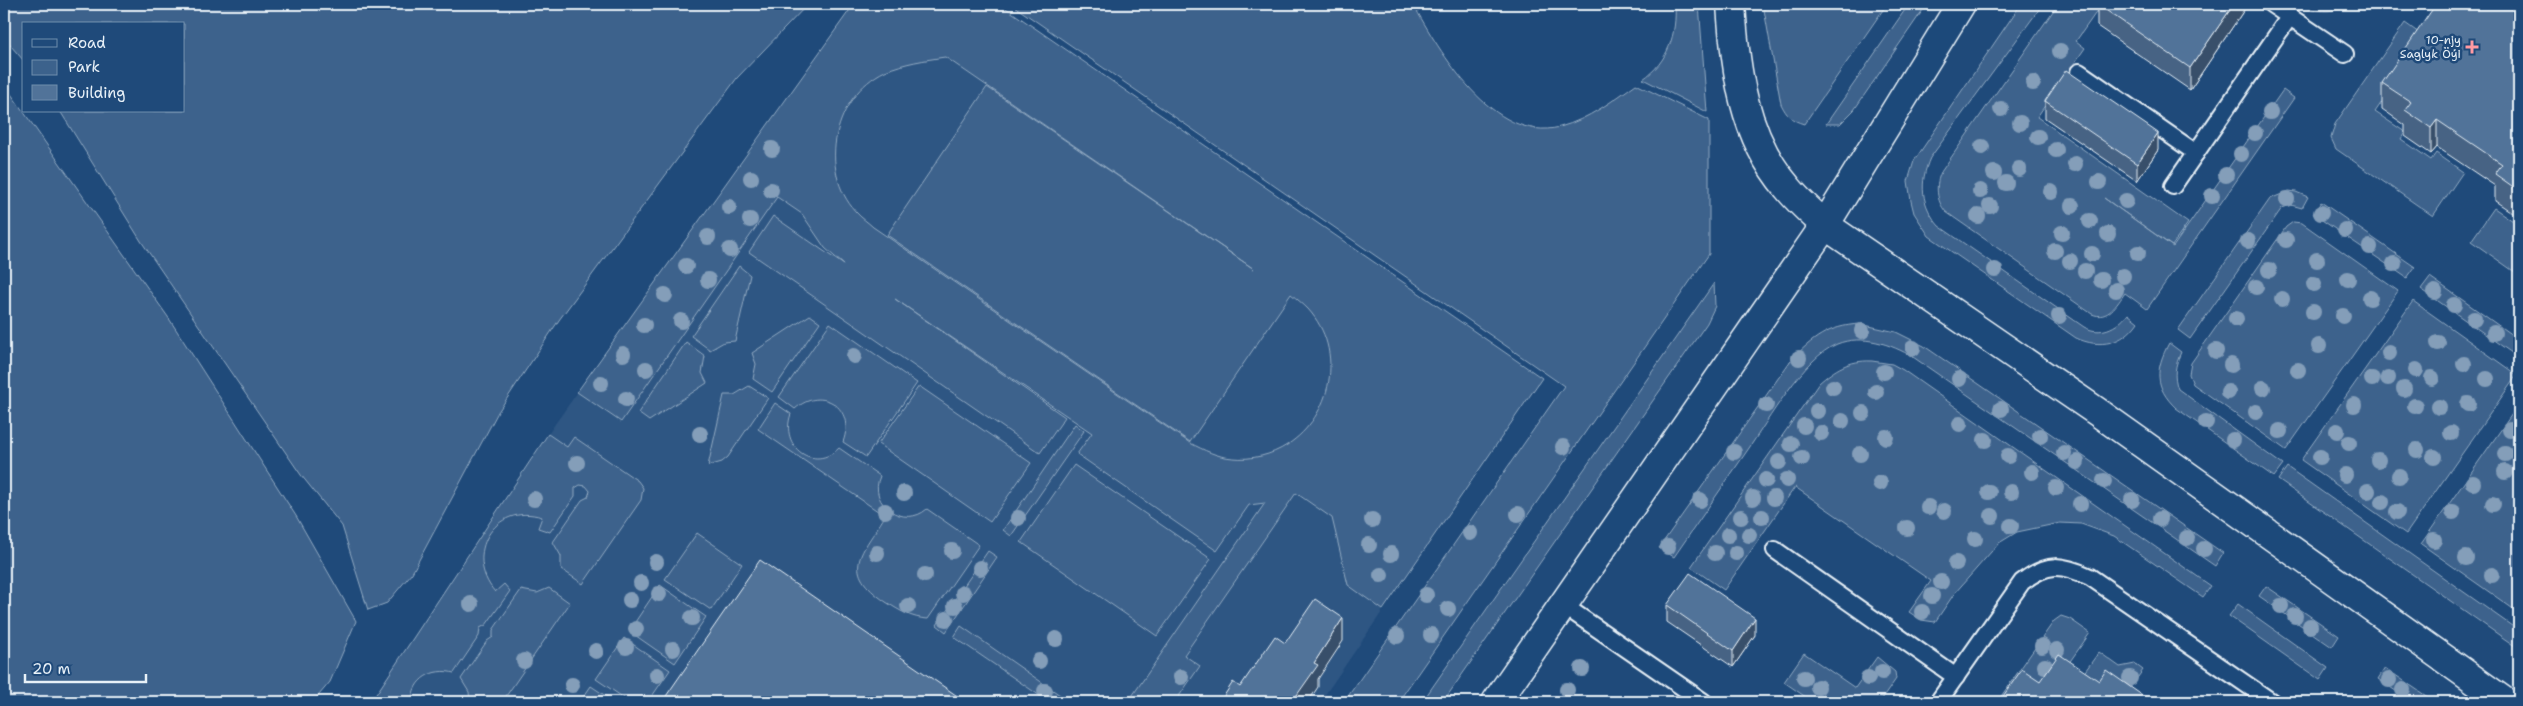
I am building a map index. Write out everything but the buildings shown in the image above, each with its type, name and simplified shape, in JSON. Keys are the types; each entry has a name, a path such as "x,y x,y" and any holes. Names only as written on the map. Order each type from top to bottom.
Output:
{"street":[{"path":"1731,4 1743,101 1758,142 1786,186 1825,225 2099,413 2505,702"},
{"path":"1496,702 1825,225 1961,4"}],"lane":[{"path":"2271,4 2345,54"},
{"path":"2174,186 2290,16"},
{"path":"2079,72 2196,153"},
{"path":"1775,550 1956,677"},
{"path":"1938,702 2022,582 2036,571 2055,566 2070,569 2090,577 2272,702"},
{"path":"1563,605 1704,702"}],"shaded area":[{"path":"854,4 1000,4 1542,379 1320,702 370,702 555,424"}],"green space":[{"path":"4,4 808,4 737,78 559,320 498,412 412,573 387,603 368,610 342,526 301,475 141,241 61,112 185,112 185,22 22,22 22,59 4,38"},
{"path":"854,4 1000,4 1542,378 1383,610 1348,585 1332,518 1296,493 1184,655 1200,666 1175,702 1128,702 1265,503 1249,505 1217,551 1077,454 1092,433 895,299 1065,417 1040,453 749,252 773,216 844,265 825,248 802,214 777,197 621,422 577,392","holes":["945,57 1254,269 987,87 887,235 1190,442 1291,294 1308,309 1320,326 1327,344 1330,363 1329,382 1323,400 1315,417 1302,433 1281,449 1254,457 1227,457 1211,453 1190,443 873,227 860,216 844,195 837,175 835,155 837,135 843,115 853,98 868,82 885,71 907,64"]},
{"path":"1011,4 1413,4 1438,46 1472,90 1491,108 1513,122 1536,129 1571,124 1609,103 1636,84 1709,120 1709,254 1398,702 1344,702 1564,386"},
{"path":"1675,4 1699,4 1707,112 1643,79 1652,72 1665,56 1674,26"},
{"path":"1763,4 1887,4 1804,124 1790,117 1781,104"},
{"path":"1909,4 1927,4 1854,110 1840,124 1826,124"},
{"path":"2021,4 2043,4 1930,158 1924,176 1925,202 1939,226 2084,327 2090,330 2102,331 2113,327 2128,314 2138,322 2118,340 2102,344 2076,338 1929,236 1914,213 1908,181 1914,161"},
{"path":"2058,4 2102,4 2076,41 2085,48 2037,117 2188,223 2172,246 2104,198 2173,247 2283,90 2294,98 2147,309 2125,293 2112,310 2098,316 2092,314 1946,212 1938,198 1937,187 1941,172"},
{"path":"2299,4 2354,4 2340,9 2320,11"},
{"path":"2405,23 2426,38 2375,112 2405,132 2401,139 2431,160 2436,153 2463,172 2433,216 2336,149 2331,138 2335,124"},
{"path":"4,84 168,317 296,516 356,621 330,682 313,702 4,702"},
{"path":"2289,191 2308,197 2302,208 2291,205 2282,208 2190,339 2178,330 2270,199"},
{"path":"2321,202 2415,267 2407,278 2313,214"},
{"path":"2494,208 2519,225 2519,275 2471,241"},
{"path":"2293,222 2302,223 2398,291 2286,450 2193,384 2189,374 2191,363 2286,227"},
{"path":"739,266 750,275 735,341 724,342 710,350 691,336"},
{"path":"2430,277 2519,340 2519,358 2421,289"},
{"path":"1714,283 1715,306 1707,323 1443,702 1422,702"},
{"path":"2413,301 2517,375 2406,534 2301,460"},
{"path":"810,315 820,322 772,392 753,379 756,364 752,353"},
{"path":"830,323 917,383 866,457 843,442 846,430 845,419 841,410 834,404 816,399 805,402 795,409 779,397"},
{"path":"1860,324 1896,332 1924,346 2223,553 2215,566 1913,357 1895,348 1866,340 1847,341 1837,344 1812,362 1776,407 1674,557 1659,548 1791,360 1822,334 1839,327"},
{"path":"686,342 705,356 702,373 707,383 649,421 638,413"},
{"path":"2169,343 2181,352 2175,370 2178,389 2283,465 2274,477 2176,408 2169,400 2160,385 2159,369"},
{"path":"1872,361 1892,364 1903,370 2211,586 2203,597 2114,536 2081,524 2060,523 2017,532 1999,543 1954,594 1935,622 1921,620 1909,612 1931,581 1795,487 1724,590 1691,567 1819,383 1843,366 1856,362"},
{"path":"749,386 768,398 728,457 722,462 708,466 724,395 734,395"},
{"path":"919,386 1031,463 990,522 878,444"},
{"path":"775,403 791,414 790,437 794,446 801,453 819,458 829,455 839,448 880,476 877,487 879,496 883,504 890,511 899,515 909,516 918,515 927,509 979,545 928,619 911,616 886,602 872,591 863,580 859,571 859,561 863,551 885,516 758,429"},
{"path":"2519,404 2519,613 2421,544"},
{"path":"1075,424 1084,431 1011,536 1003,530"},
{"path":"548,434 567,447 574,437 638,481 643,488 641,500 583,584 561,569 561,556 553,542 582,500 588,497 590,491 586,486 580,485 575,488 575,496 550,532 538,528 542,517 525,514 510,517 498,524 488,535 483,548 482,563 486,578 495,592 504,584 510,591 486,625 480,628 479,636 454,673 431,673 425,677 416,687 412,702 371,702"},
{"path":"1074,465 1211,559 1157,636 1021,542"},
{"path":"2287,467 2519,631 2519,649 2278,480"},
{"path":"697,533 742,564 711,610 665,579"},
{"path":"988,551 997,557 946,632 937,625"},
{"path":"660,585 706,617 675,663 629,631"},
{"path":"2266,586 2339,636 2332,647 2259,596"},
{"path":"549,588 570,603 502,702 470,702 469,692 461,679 487,641 493,637 493,630 521,590 537,593"},
{"path":"2238,604 2328,668 2320,680 2229,616"},
{"path":"2061,616 2070,619 2090,633 2042,701 1997,702 2054,621"},
{"path":"961,626 1070,702 1049,702 954,637"},
{"path":"624,638 670,670 648,702 630,702 596,679"},
{"path":"2099,652 2120,667 2135,664 2143,670 2125,695 2080,678"},
{"path":"1804,653 1855,688 1877,657 1895,672 1896,679 1880,702 1813,702 1784,682"},
{"path":"2385,668 2435,702 2412,702 2378,679"},
{"path":"591,686 615,702 580,702"}],"place":[{"name":"10-njy Saglyk Öýi","path":"2472,47"}]}
